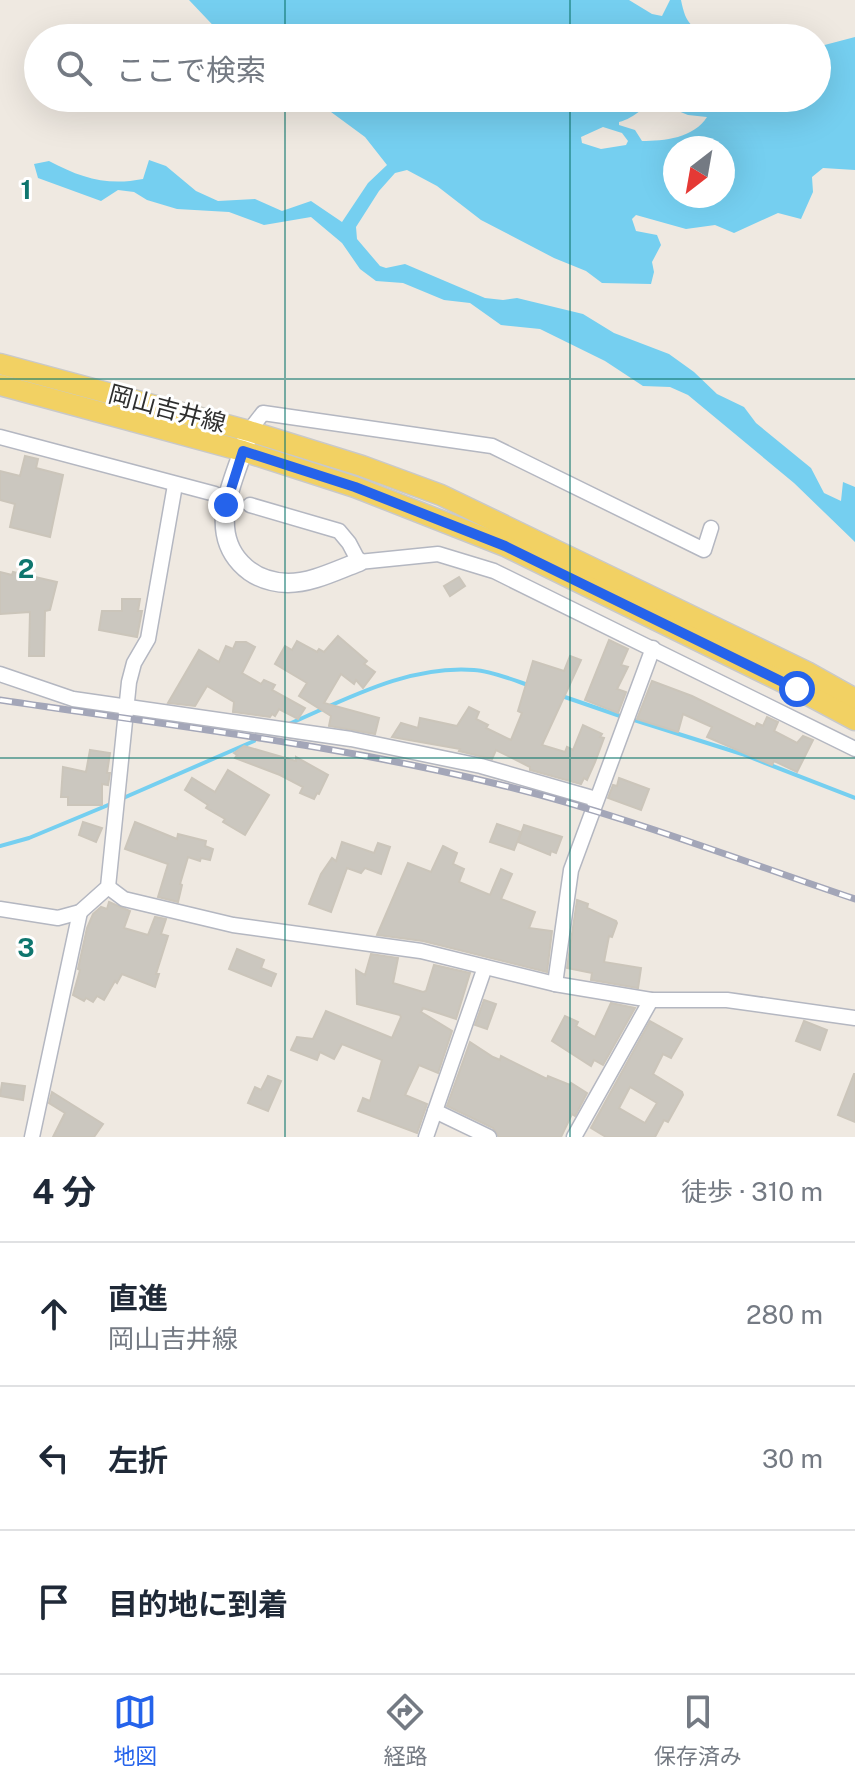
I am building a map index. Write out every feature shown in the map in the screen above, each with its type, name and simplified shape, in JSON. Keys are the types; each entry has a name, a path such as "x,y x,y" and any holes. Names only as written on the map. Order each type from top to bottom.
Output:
{"main road":[{"name":"岡山吉井線","path":"0,364 246,441 505,546 855,720"},
{"name":"岡山吉井線","path":"0,385 362,466 441,495 807,672 855,699"}],"street":[{"path":"711,528 704,550 492,446 263,413 246,441 226,505 225,518 228,545 235,559 247,570 267,580 289,583 320,577 359,562 438,554 494,571 855,749"},
{"path":"0,437 215,494"},
{"path":"0,909 58,918 80,912 108,887 129,682 134,663 148,639 175,485"},
{"path":"250,505 339,531 359,562"},
{"path":"555,984 571,870 653,648"},
{"path":"0,674 73,699 351,739 481,766 596,799"},
{"path":"108,887 124,899 233,925 421,951 555,984 651,1000 727,1000 855,1018"},
{"path":"32,1137 80,912"},
{"path":"426,1137 485,967"},
{"path":"574,1137 651,1000"},
{"path":"435,1111 489,1137"}],"water":[{"path":"189,0 629,0 652,14 662,16 670,0 681,0 691,24 212,24"},
{"path":"855,37 855,170 823,168 812,177 813,192 801,219 778,213 734,233 715,225 686,229 636,215 632,219 636,231 657,235 661,245 652,262 654,272 651,284 602,283 586,271 481,220 437,186 407,170 395,173 379,191 356,227 357,239 380,266 386,268 405,264 485,298 517,298 583,314 614,333 669,354 717,394 744,407 756,423 811,468 824,493 841,501 843,482 855,487 855,542 794,483 688,395 670,387 643,386 605,361 540,329 501,325 470,303 444,300 403,283 376,281 360,269 342,243 311,217 264,225 229,212 177,209 147,200 134,192 118,190 101,201 38,178 34,164 49,161 83,176 118,182 143,179 149,160 166,166 196,191 218,201 255,199 282,211 311,201 342,222 368,183 387,165 365,137 331,112 638,112 619,122 619,125 635,130 642,141 663,140 663,208 735,208 735,136 681,136 694,130 707,117 681,112 831,112 831,43","holes":["603,127 622,133 628,141 626,145 601,149 582,143 581,137"]}],"building":[{"path":"25,456 38,459 36,468 63,475 50,537 10,527 15,504 0,500 0,471 20,476"},
{"path":"0,572 57,582 50,610 45,611 44,656 29,656 30,612 0,614"},
{"path":"459,577 465,586 450,596 444,586"},
{"path":"122,599 140,599 138,611 142,611 137,637 99,630 102,611 122,611"},
{"path":"338,636 375,672 363,688 356,680 354,684 341,674 324,703 379,718 375,734 329,726 331,716 299,696 307,683 275,664 285,646 292,650 297,641 317,652 319,649 324,652"},
{"path":"609,640 628,649 621,665 628,667 617,689 626,692 618,713 585,700"},
{"path":"236,642 246,642 255,647 242,673 261,684 264,680 275,685 272,690 305,708 298,719 279,709 275,716 272,714 270,717 233,712 234,702 207,686 195,706 168,703 199,650 219,662 226,646 233,649"},
{"path":"570,656 581,660 542,745 565,752 567,747 573,750 583,725 602,734 600,737 604,738 595,762 587,780 584,778 581,784 530,770 530,767 496,750 492,759 460,749 392,737 401,723 418,728 420,718 457,726 469,707 479,712 476,719 488,725 486,728 511,740 522,713 518,711 533,661 564,671"},
{"path":"652,681 692,696 755,727 757,723 763,726 767,717 778,722 774,731 797,743 803,736 813,740 797,772 774,761 772,765 707,737 712,727 683,714 678,732 637,719"},
{"path":"244,746 296,761 296,757 328,775 319,794 314,799 300,793 303,787 235,758 237,755 234,753"},
{"path":"90,750 110,753 108,785 102,784 102,805 68,805 68,797 61,797 63,767 86,772"},
{"path":"228,770 269,795 245,835 223,822 225,819 185,790 192,778 215,792"},
{"path":"619,778 649,789 641,810 608,798"},
{"path":"83,822 102,828 96,842 79,835"},
{"path":"135,822 177,839 178,834 206,841 205,846 213,849 210,860 188,857 178,902 158,897 168,864 125,849"},
{"path":"497,824 521,832 514,850 490,842"},
{"path":"524,825 562,837 556,853 551,851 550,855 518,842"},
{"path":"342,842 374,853 378,843 390,847 381,874 365,868 361,873 347,868 331,912 309,904 321,874 332,858 336,861"},
{"path":"443,846 457,853 453,864 464,869 459,882 490,895 501,869 512,874 501,899 535,912 529,928 552,931 547,972 423,941 377,935 408,863 431,872"},
{"path":"577,900 616,921 612,937 609,936 604,962 641,968 638,988 591,980 592,973 567,968"},
{"path":"109,902 130,911 124,928 148,935 155,917 166,919 161,934 168,936 156,974 159,974 155,987 122,974 104,1000 97,996 93,1002 86,998 84,1001 73,995 87,928 93,914 101,907 107,909"},
{"path":"237,949 264,960 261,968 276,974 271,986 229,969"},
{"path":"371,954 398,958 393,983 423,992 426,991 434,965 470,973 456,1019 423,1008 421,1012 452,1031 438,1073 419,1065 405,1095 427,1104 417,1133 358,1111 363,1098 370,1101 382,1060 342,1044 334,1059 320,1052 317,1060 291,1050 297,1037 313,1039 326,1011 392,1038 400,1015 357,1004 356,970 365,975"},
{"path":"484,1000 496,1004 487,1029 475,1025"},
{"path":"611,1003 635,1008 603,1065 594,1060 591,1066 552,1041 565,1016 578,1022 576,1026 595,1037"},
{"path":"650,1021 682,1039 671,1058 663,1054 653,1074 683,1095 668,1122 664,1120 655,1137 606,1137 591,1128","holes":["630,1087 657,1103 645,1123 619,1108"]},
{"path":"804,1021 827,1030 820,1050 796,1041"},
{"path":"470,1042 493,1057 500,1060 501,1056 547,1079 548,1076 571,1083 587,1093 561,1137 499,1137 493,1128 447,1106"},
{"path":"855,1074 855,1122 838,1115"},
{"path":"268,1076 281,1081 268,1111 248,1103 255,1087 261,1090"},
{"path":"2,1083 25,1086 23,1100 0,1096"},
{"path":"52,1092 103,1124 94,1137 53,1137 65,1113 49,1103"}],"waterway":[{"path":"289,724 378,686 425,673 481,671 528,685"},
{"path":"559,695 623,717"},
{"path":"631,719 742,754 855,798"},
{"path":"121,799 254,741"},
{"path":"0,846 29,838 113,803"}],"railway":[{"path":"0,700 311,746 497,784 632,823 855,899"}],"route":[{"path":"226,505 243,451 355,487 505,546 797,689"}]}
